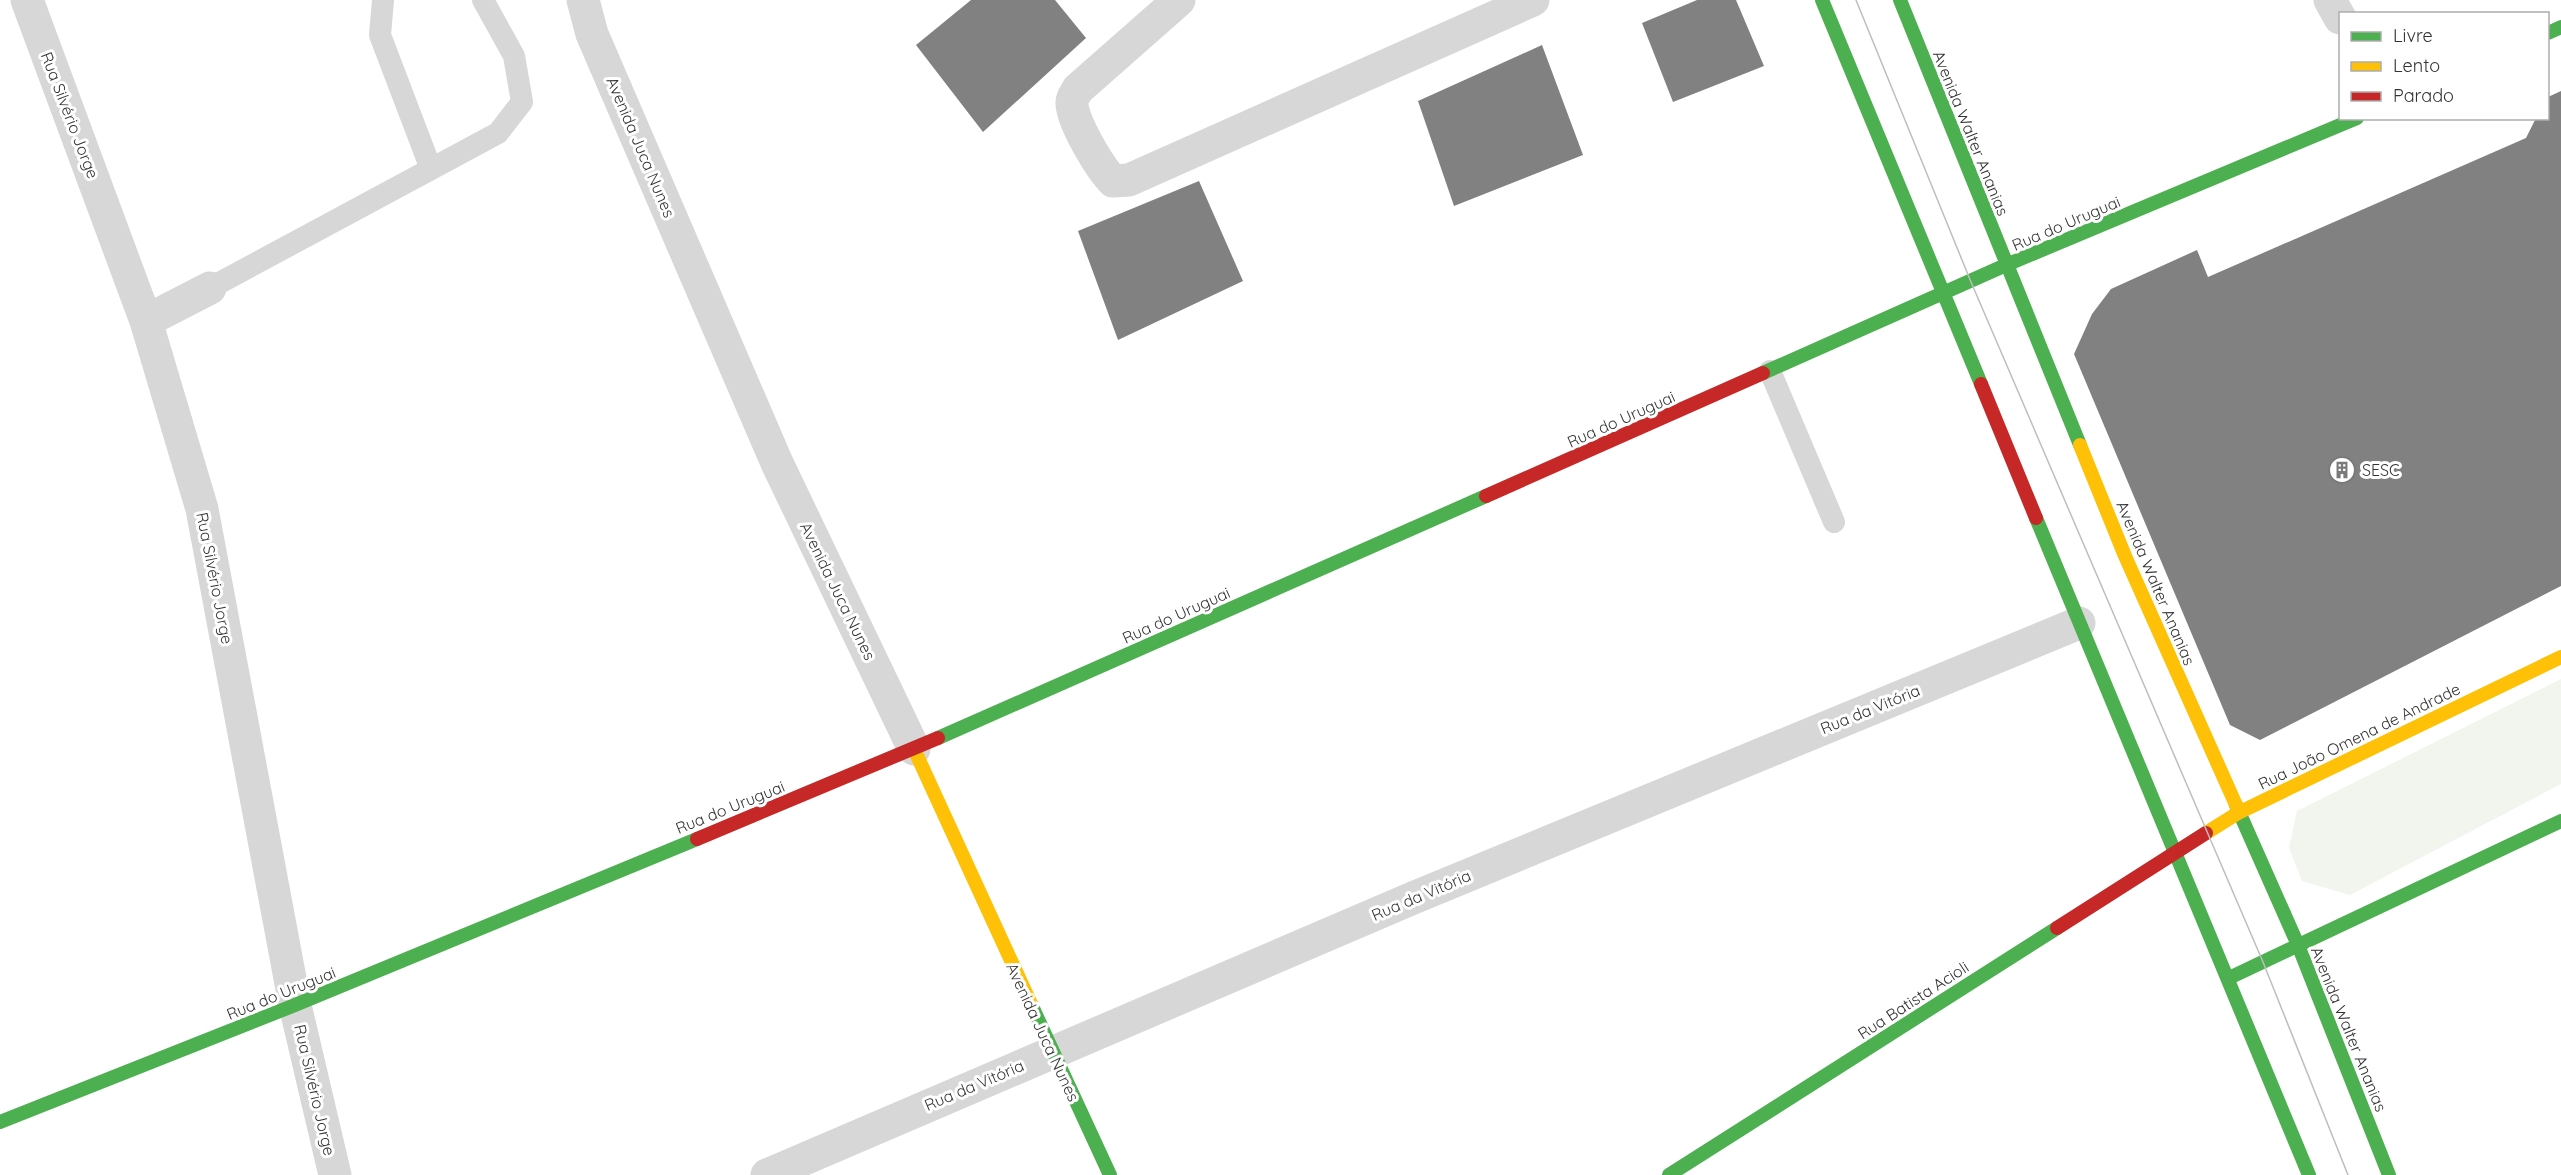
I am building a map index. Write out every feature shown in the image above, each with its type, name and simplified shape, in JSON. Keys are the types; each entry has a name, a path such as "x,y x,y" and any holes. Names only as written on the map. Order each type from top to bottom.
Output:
{"street":[{"name":"Rua Silvério Jorge","path":"27,0 146,321 202,509 295,1005 335,1175"},
{"name":"Avenida Juca Nunes","path":"583,0 592,34 777,463 914,749 1110,1175"},
{"path":"1179,0 1078,89 1072,100 1074,112 1103,171 1113,181 1129,180 1533,0"},
{"path":"1822,0 2309,1175"},
{"name":"Avenida Walter Ananias","path":"1900,0 2125,556 2298,945 2389,1175"},
{"path":"2330,0 2339,16"},
{"name":"Rua do Uruguai","path":"0,1122 295,1005 914,749 2006,266 2352,120"},
{"path":"146,321 210,288"},
{"name":"Rua da Vitória","path":"767,1175 1413,898 2079,623"},
{"name":"Rua João Omena de Andrade","path":"2175,852 2238,813 2561,657"},
{"path":"2229,978 2561,821"},
{"name":"Rua Batista Acioli","path":"1669,1175 2175,852"}],"lane":[{"path":"383,0 380,35 431,169"},
{"path":"210,288 498,133 522,102 514,56 483,0"},
{"path":"1770,371 1834,522"}],"shaded area":[{"path":"2561,679 2561,784 2350,895 2302,881 2289,848 2297,811"}],"building":[{"path":"971,0 1055,0 1086,38 983,132 916,45"},
{"path":"1697,0 1736,0 1764,66 1673,102 1642,23"},
{"path":"1542,45 1583,155 1454,206 1418,101"},
{"name":"SESC","path":"2561,91 2561,586 2260,740 2230,725 2074,354 2092,314 2111,289 2197,250 2208,277 2526,138 2535,120 2549,120 2549,97"},
{"path":"1199,181 1243,281 1118,340 1078,231"}],"tram line":[{"path":"1856,0 1971,282 2263,962 2348,1175"}],"traffic: fast":[{"path":"1822,0 1981,384"},
{"path":"1900,0 2080,445"},
{"path":"2549,33 2561,27"},
{"path":"1763,373 2006,265 2352,120"},
{"path":"938,738 1486,496"},
{"path":"2036,518 2309,1175"},
{"path":"2236,805 2298,945 2389,1175"},
{"path":"2229,978 2561,821"},
{"path":"0,1122 295,1005 697,839"},
{"path":"1669,1175 2057,928"},
{"path":"1031,1004 1110,1175"}],"traffic: slow":[{"path":"2080,445 2125,556 2236,805"},
{"path":"2206,833 2238,813 2561,657"},
{"path":"914,749 1031,1004"}],"traffic: jam":[{"path":"1486,496 1763,373"},
{"path":"1981,384 2036,518"},
{"path":"697,839 938,738"},
{"path":"2057,928 2206,833"}],"place":[{"name":"SESC","path":"2342,470"}]}
